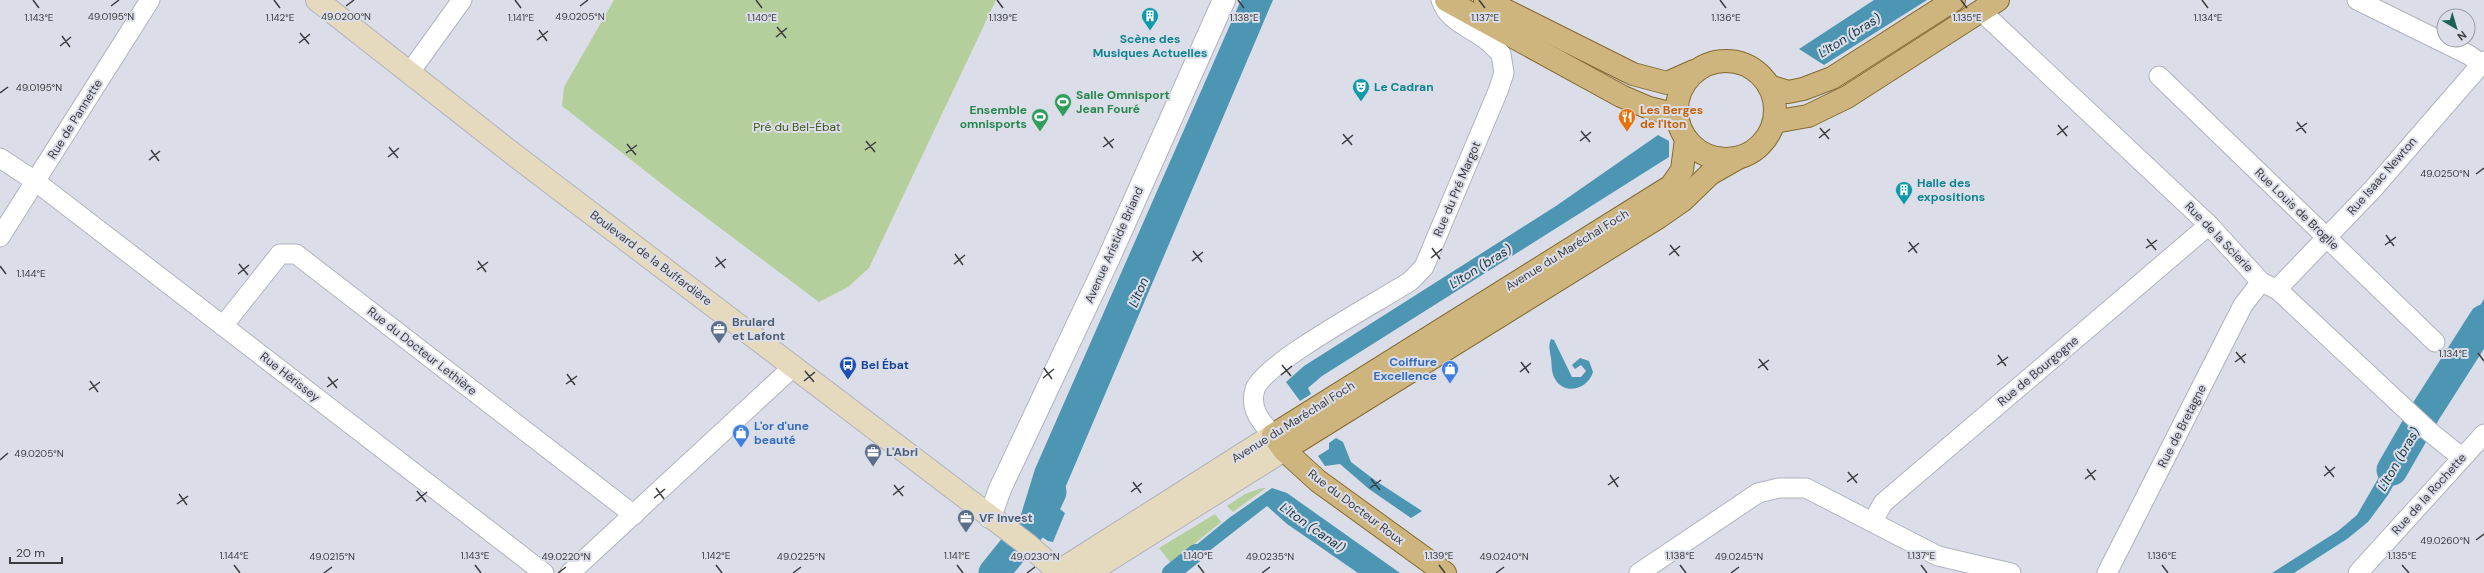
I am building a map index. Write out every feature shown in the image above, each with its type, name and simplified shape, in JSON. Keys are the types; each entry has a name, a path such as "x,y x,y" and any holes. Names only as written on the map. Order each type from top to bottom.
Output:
{"main road":[{"name":"Boulevard de la Buffardière","path":"317,0 517,157 990,518 1028,545 1058,572"},
{"path":"1446,0 1621,96 1649,108 1677,115"},
{"path":"1484,0 1633,74 1667,84 1698,68 1720,61 1735,61 1754,70 1769,86 1774,97 1774,122 1761,145 1738,158 1723,159 1709,156 1696,149 1686,139 1680,128 1677,115 1677,102 1681,89 1688,77 1698,68"},
{"path":"1769,86 1788,92 1803,89 1832,78 1954,0"},
{"path":"1774,122 1808,116 1847,97 1989,6"},
{"name":"Avenue du Maréchal Foch","path":"1088,573 1278,443 1671,186 1682,170 1686,139"},
{"name":"Avenue du Maréchal Foch","path":"1058,572 1659,217 1682,201 1710,174 1738,158"},
{"name":"Rue du Docteur Roux","path":"1278,443 1318,481 1445,573"}],"street":[{"name":"Rue de Pannette","path":"0,237 150,0"},
{"path":"410,72 462,0"},
{"name":"Avenue Aristide Briand","path":"990,518 1000,489 1107,262 1224,0"},
{"name":"Rue du Pré Margot","path":"1278,443 1260,421 1255,409 1256,388 1269,372 1319,337 1410,281 1424,267 1504,73 1501,54 1485,39 1457,23 1444,10 1441,0"},
{"path":"2357,0 2482,62"},
{"name":"Rue de la Scierie","path":"1989,6 2210,225 2261,282 2278,290 2430,432 2461,457"},
{"name":"Rue Isaac Newton","path":"2278,290 2373,189 2482,62"},
{"name":"Rue Louis de Broglie","path":"2159,76 2435,342"},
{"name":"Rue Hérissey","path":"0,158 35,181 544,573"},
{"name":"Rue de Bourgogne","path":"1873,522 1883,503 2210,225"},
{"name":"Rue du Docteur Lethière","path":"223,326 280,254 296,254 634,514"},
{"name":"Rue de Bretagne","path":"2107,573 2243,306 2261,282"},
{"path":"570,573 793,367"},
{"name":"Rue de la Rochette","path":"2358,573 2461,457 2484,434"},
{"path":"1639,573 1758,493 1780,488 1806,488 1938,556 2011,573"},
{"path":"962,496 1000,489"}],"green space":[{"name":"Pré du Bel-Ébat","path":"614,0 996,0 869,268 848,287 819,302 676,195 562,106 564,87"},
{"path":"1266,488 1233,512 1227,506 1245,494"},
{"path":"1215,514 1221,522 1171,563 1159,548"}],"water":[{"path":"1241,0 1273,0 1057,507 1065,513 1053,542 1048,541 1019,521 1035,469"},
{"path":"1874,0 1927,0 1824,65 1799,49"},
{"path":"1658,135 1669,141 1669,157 1322,376 1308,388 1311,394 1300,401 1286,382 1304,366 1556,206"},
{"path":"2484,299 2484,335 2468,354 2446,388 2450,394 2430,417 2420,406"},
{"path":"1551,339 1554,340 1572,377 1581,377 1586,371 1581,365 1575,369 1572,365 1580,358 1589,361 1593,372 1586,383 1570,389 1559,384 1555,379 1552,371 1550,348"},
{"path":"2408,427 2419,439 2388,495 2368,522 2347,539 2294,573 2272,573 2338,531 2357,515"},
{"path":"1336,438 1343,442 1351,462 1376,481 1422,511 1411,518 1369,489 1340,464 1325,466 1318,456 1329,449 1329,443"},
{"path":"1272,488 1287,493 1400,573 1358,573 1287,524 1267,506 1181,573 1173,564 1229,518"},
{"path":"1001,554 1013,563 1002,573 982,573"}],"waterway":[{"name":"L'Iton (bras)","path":"2392,470 2426,411 2484,320"},
{"name":"L'Iton","path":"994,573 1040,516 1051,492"},
{"name":"L'Iton (canal)","path":"1171,573 1196,553"}],"place":[{"name":"Scène des Musiques Actuelles","path":"1150,31"},
{"name":"Le Cadran","path":"1361,102"},
{"name":"Salle Omnisport Jean Fouré","path":"1063,117"},
{"name":"Ensemble omnisports","path":"1040,132"},
{"name":"Les Berges de l'Iton","path":"1627,132"},
{"name":"Halle des expositions","path":"1904,205"},
{"name":"Brulard et Lafont","path":"719,344"},
{"name":"Bel Ébat","path":"848,380"},
{"name":"Coiffure Excellence","path":"1450,384"},
{"name":"L'or d'une beauté","path":"741,448"},
{"name":"L'Abri","path":"873,467"},
{"name":"VF Invest","path":"966,533"}]}
